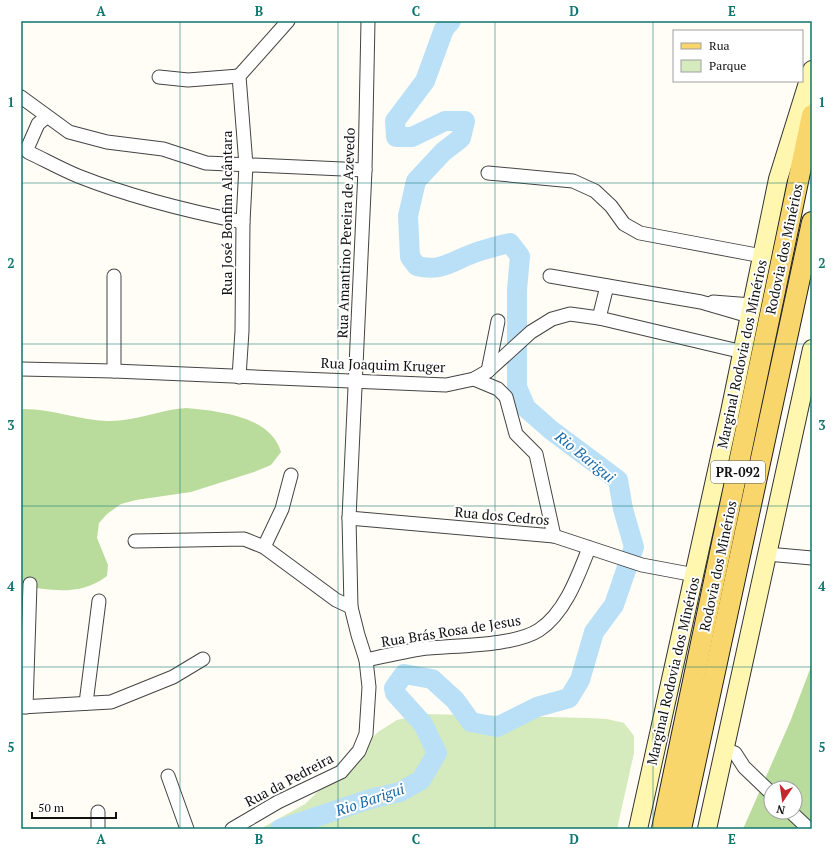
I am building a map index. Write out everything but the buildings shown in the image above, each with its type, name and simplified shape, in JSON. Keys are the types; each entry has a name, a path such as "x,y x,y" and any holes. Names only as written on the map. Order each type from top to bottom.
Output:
{"main road":[{"name":"Marginal Rodovia dos Minérios","path":"638,829 695,575 778,179 812,70"},
{"name":"Rodovia dos Minérios","path":"662,829 812,115"},
{"name":"Rodovia dos Minérios","path":"681,829 812,222"},
{"path":"707,829 811,356"}],"street":[{"path":"158,77 188,80 238,76 288,21"},
{"name":"Rua Amantino Pereira de Azevedo","path":"366,660 351,607 349,518 365,170 368,21"},
{"name":"Rua José Bonfim Alcântara","path":"238,76 246,166 243,222 242,331 239,377"},
{"path":"21,97 46,117 70,132 107,142 163,149 206,163 246,166 365,170"},
{"path":"46,117 38,124 27,149 28,152 78,176 135,195 197,213 243,222"},
{"path":"488,173 574,181 595,191 611,206 624,224 640,233 762,256"},
{"path":"114,276 114,371"},
{"path":"550,276 701,302 721,301 750,310"},
{"path":"599,318 607,286"},
{"name":"Rua Joaquim Kruger","path":"21,369 114,371 446,385 474,379 488,371 531,332 552,319 570,314 599,318 742,352"},
{"path":"488,371 498,321"},
{"path":"474,379 498,389 506,397 516,434 536,454 554,536"},
{"path":"264,547 282,510 291,475"},
{"name":"Rua dos Cedros","path":"349,518 554,536 619,556 642,565 695,575"},
{"path":"135,541 244,539 264,547 336,600 351,607"},
{"name":"Rua Brás Rosa de Jesus","path":"366,660 419,649 498,641 531,634 548,622 560,606 579,573 589,548"},
{"path":"767,554 812,558"},
{"path":"30,584 23,707 111,702 173,676 203,660"},
{"path":"86,703 99,601"},
{"name":"Rua da Pedreira","path":"232,829 278,802 341,772 359,751 366,734 369,687 366,660"},
{"path":"724,749 735,753 744,767 763,785"},
{"path":"168,776 186,829"},
{"path":"98,812 98,829"},
{"path":"799,820 809,829"}],"green space":[{"path":"186,408 227,414 255,423 266,430 275,440 281,452 271,465 254,472 191,492 136,500 121,504 107,514 99,523 97,538 108,565 107,576 97,582 87,587 66,590 43,589 21,585 21,409 43,410 85,419 117,421"},
{"path":"812,664 812,829 743,829 763,783 763,820 803,820 803,780 765,780 790,722"},
{"path":"425,714 588,718 607,719 624,723 634,736 634,753 617,829 260,829 305,804 378,732 397,720"}],"waterway":[{"name":"Rio Barigui","path":"280,829 370,799 400,792 421,780 437,753 423,724 395,693 394,688 404,674 432,679 455,700 471,722 497,727 537,707 569,698 580,680 594,632 614,605 634,547 623,509 618,480 551,430 526,408 517,387 517,290 520,256 510,243 480,251 449,264 434,268 417,266 410,257 408,216 416,181 443,152 461,138 465,121 445,121 412,137 396,137 395,121 425,81 444,29 451,21"}]}
